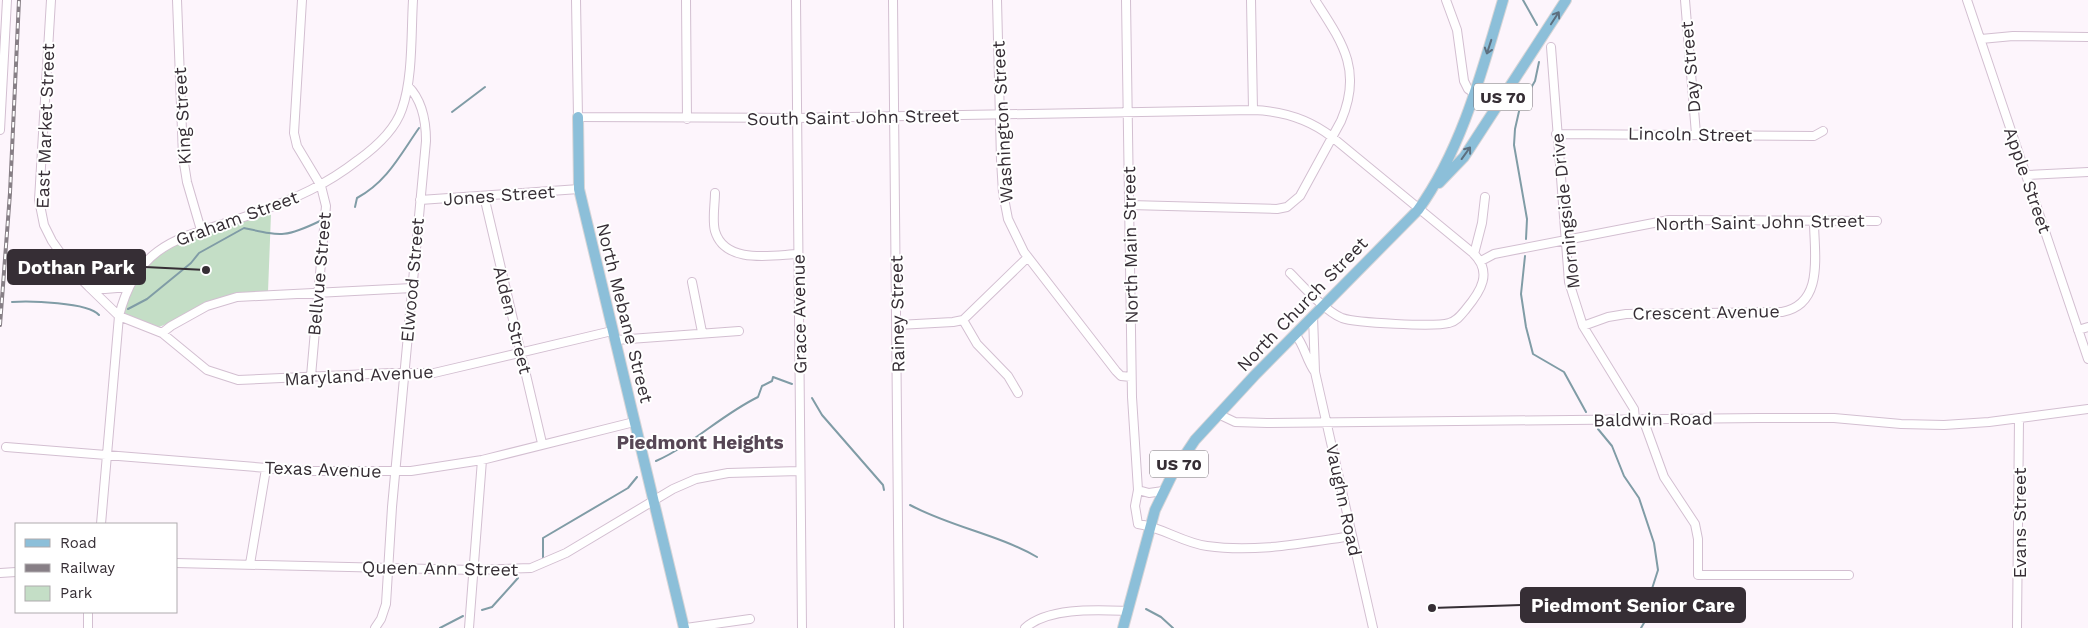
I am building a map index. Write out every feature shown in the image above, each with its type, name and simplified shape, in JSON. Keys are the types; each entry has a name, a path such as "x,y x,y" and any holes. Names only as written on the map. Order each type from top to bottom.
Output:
{"main road":[{"name":"North Church Street","path":"1123,628 1150,526 1163,491 1195,440 1324,304 1418,210 1433,190 1459,133 1474,93 1503,0"},
{"name":"US 70","path":"1433,190 1464,157 1566,0"},
{"name":"North Mebane Street","path":"578,117 579,189 685,628"}],"street":[{"path":"0,130 7,0"},
{"name":"East Market Street","path":"50,0 40,178 40,213 47,232 62,257 118,316"},
{"name":"King Street","path":"177,0 183,157 187,182 201,230"},
{"name":"Bellvue Street","path":"302,0 294,133 297,146 321,186 326,219 311,376"},
{"name":"Graham Street","path":"101,523 118,316 129,287 144,264 162,247 201,230 257,213 321,186 366,155 390,131 402,111 408,86 413,0"},
{"name":"North Mebane Street","path":"576,0 578,117"},
{"path":"686,0 687,119"},
{"name":"Grace Avenue","path":"796,0 802,628"},
{"name":"Rainey Street","path":"893,0 898,325 899,628"},
{"name":"Washington Street","path":"997,0 999,114 1006,209 1014,234 1028,256 1116,371 1121,376 1131,378"},
{"name":"North Main Street","path":"1126,0 1131,378 1138,490 1135,506 1138,524 1150,526"},
{"path":"1251,0 1253,110"},
{"path":"1130,205 1277,209 1286,207 1300,196 1346,109 1351,74 1344,45 1315,0"},
{"path":"1446,0 1457,30 1464,82 1468,89 1474,93"},
{"name":"Day Street","path":"1685,0 1696,134"},
{"name":"Apple Street","path":"1968,0 2088,359"},
{"path":"1981,39 2013,36 2088,37"},
{"name":"Morningside Drive","path":"1551,47 1564,240 1569,282 1583,326 1634,409 1664,477 1695,524 1698,539 1698,575 1849,575"},
{"name":"Elwood Street","path":"375,628 381,619 386,604 395,471 426,132 417,97 408,86"},
{"path":"1128,113 1253,110 1293,116 1316,126 1332,137 1418,210 1474,254 1481,261 1484,274 1480,291 1458,319 1450,323 1380,322 1344,318 1324,304 1290,273"},
{"name":"South Saint John Street","path":"578,117 687,119 1128,113"},
{"name":"Lincoln Street","path":"1556,134 1814,136 1823,131"},
{"path":"2027,175 2088,172"},
{"name":"Jones Street","path":"420,200 579,189"},
{"path":"715,192 716,233 730,250 751,256 798,254"},
{"name":"Alden Street","path":"484,196 542,443"},
{"path":"1474,254 1482,222 1485,197"},
{"name":"North Saint John Street","path":"1481,261 1494,254 1669,220 1877,221"},
{"name":"Crescent Avenue","path":"1583,326 1608,317 1626,314 1782,312 1796,308 1806,299 1813,286 1814,220"},
{"path":"898,325 963,320 1028,256"},
{"path":"692,282 702,332"},
{"path":"89,287 105,289 129,287"},
{"path":"162,333 198,311 222,301 252,296 412,288"},
{"name":"Maryland Avenue","path":"118,316 162,333 200,366 218,375 250,380 440,372 614,336 739,331"},
{"name":"Vaughn Road","path":"1313,316 1315,372 1373,628"},
{"path":"963,320 977,344 1008,376 1018,393"},
{"path":"2078,330 2088,327"},
{"name":"Vaughn Road","path":"1295,334 1301,341 1309,363 1315,372"},
{"name":"Baldwin Road","path":"1218,414 1235,422 1834,418 1930,425 2019,419 2088,409"},
{"name":"Evans Street","path":"2018,628 2019,419"},
{"name":"Texas Avenue","path":"6,447 216,463 266,469 324,472 395,471 434,469 482,460 542,443 634,422"},
{"path":"469,628 482,460"},
{"path":"250,564 266,469"},
{"name":"Queen Ann Street","path":"178,563 519,570 539,566 575,548 681,485 712,475 800,470"},
{"path":"1138,490 1150,492 1163,491"},
{"path":"1150,526 1199,544 1221,547 1293,546 1352,536"},
{"path":"0,573 15,572"},
{"path":"1025,628 1038,619 1053,614 1128,611"},
{"path":"88,613 88,628"},
{"path":"685,628 750,619"}],"green space":[{"path":"271,214 268,292 239,295 159,327 126,316 123,310 134,285 148,266 164,252 182,241 201,233"}],"waterway":[{"path":"1523,0 1537,25"},
{"path":"1526,239 1527,219 1514,145 1515,129 1520,107 1535,81 1539,62"},
{"path":"452,112 485,87"},
{"path":"355,207 357,198 385,176 419,128"},
{"path":"128,309 147,299 191,263 199,253 244,228 283,234 299,230 320,221"},
{"path":"1525,256 1521,294 1526,327 1533,354 1564,372 1586,412"},
{"path":"12,302 44,302 71,305 83,307 99,315"},
{"path":"656,461 682,447 744,404 758,397 762,386 772,381 773,377 792,384"},
{"path":"812,398 822,415 883,485 884,490"},
{"path":"1598,429 1612,446 1624,476 1639,498 1654,543 1658,570 1650,595 1648,616 1641,628"},
{"path":"543,558 543,538 628,488 637,477"},
{"path":"910,505 926,513 1006,542 1037,557"},
{"path":"482,610 492,607 518,578"},
{"path":"1146,609 1161,617 1173,628"},
{"path":"440,628 463,616"}],"railway":[{"path":"0,325 10,193 19,0"}],"place":[{"name":"Dothan Park","path":"206,270"},
{"name":"Piedmont Senior Care","path":"1432,608"}],"district":[{"name":"Piedmont Heights","path":"700,442"}]}
